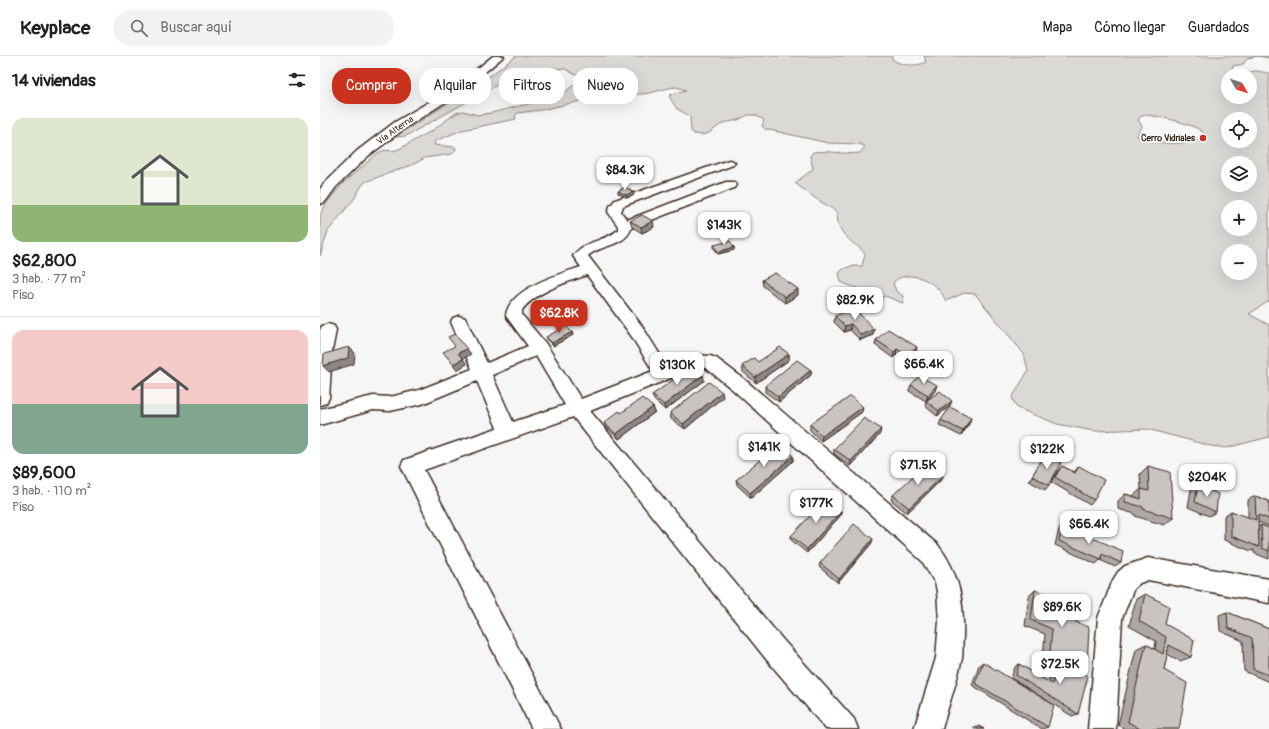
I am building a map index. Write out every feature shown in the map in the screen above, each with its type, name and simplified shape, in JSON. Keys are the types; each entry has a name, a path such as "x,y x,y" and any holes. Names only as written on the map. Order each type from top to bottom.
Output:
{"highway":[{"name":"Vía Alterna","path":"326,172 359,145 493,56"},
{"name":"Vía Alterna","path":"320,200 336,178 362,154 400,125 460,88 499,56"}],"street":[{"path":"625,226 614,212 619,203 729,163"},
{"path":"625,226 730,185"},
{"path":"625,226 624,231 618,236 585,251 580,257 636,330 663,374"},
{"path":"589,269 537,290 521,300 514,307 514,316 540,348 577,408 770,644 844,729"},
{"path":"459,322 476,356 481,372 508,432"},
{"path":"320,398 324,351 328,330"},
{"path":"320,417 373,403 390,404 410,401 540,348"},
{"path":"547,729 411,466 577,408 697,361 705,360 714,364 875,504 936,561 946,580 949,590 951,621 949,658 928,729"},
{"path":"1102,729 1110,618 1121,588 1126,580 1133,574 1148,569 1269,591"}],"shaded area":[{"path":"516,56 892,56 892,59 900,63 913,65 926,62 924,56 1258,56 1248,58 1243,64 1233,66 1232,68 1221,68 1221,104 1257,104 1257,71 1269,73 1269,301 1249,314 1269,325 1269,437 1226,448 1211,446 1147,429 1094,431 1057,424 1017,408 1012,398 1028,371 1024,354 975,294 964,293 946,301 940,291 932,284 921,278 909,276 898,279 893,283 896,291 903,296 903,303 885,296 880,298 841,282 839,273 849,267 862,266 865,254 843,232 839,225 837,212 795,183 813,169 810,156 813,152 860,153 865,147 860,144 828,143 765,129 762,126 764,120 755,115 748,115 738,120 723,123 709,133 702,135 694,134 691,131 690,116 677,109 670,98 670,95 686,90 676,87 638,94 638,68 573,68 573,73 565,68 500,68","holes":["1145,115 1159,117 1187,124 1195,127 1205,135 1200,139 1183,143 1162,143 1143,139 1137,136 1142,126 1138,120 1140,117"]},
{"path":"1258,56 1269,56 1269,58"},
{"path":"499,69 499,84 491,88 491,75"},
{"path":"573,86 573,103 541,110 517,113 515,116 516,119 462,130 435,141 434,145 455,147 456,150 452,154 425,158 412,165 367,181 362,185 354,199 328,231 320,256 320,215 326,204 343,183 378,153 385,150 392,151 399,149 433,130 456,113 463,111 478,115 528,104 565,104 565,92"},
{"path":"447,104 463,104 406,136 395,137"}],"building":[{"path":"625,187 633,192 626,195 618,191"},
{"path":"642,215 653,221 641,227 630,221"},
{"path":"730,241 734,247 718,252 714,245"},
{"path":"775,273 798,289 785,297 762,280"},
{"path":"854,308 874,329 861,335 851,324 845,326 835,316"},
{"path":"566,326 572,332 552,343 546,337"},
{"path":"888,329 917,347 908,356 897,349 894,352 876,340"},
{"path":"455,334 467,349 458,353 463,359 453,364 443,352 455,346 448,337"},
{"path":"349,347 348,358 323,366 324,354"},
{"path":"780,347 789,354 755,377 742,366 754,358 758,362"},
{"path":"797,360 811,370 778,397 765,386"},
{"path":"691,367 703,375 664,405 652,395"},
{"path":"919,376 937,385 928,395 911,385"},
{"path":"709,382 722,392 683,424 670,413"},
{"path":"940,391 952,401 939,411 926,401"},
{"path":"851,396 863,407 822,436 810,424"},
{"path":"642,398 653,407 616,434 604,423 619,411 621,413"},
{"path":"950,407 971,418 963,431 941,420"},
{"path":"864,418 881,429 851,461 834,449"},
{"path":"779,444 793,456 750,493 736,480"},
{"path":"1045,454 1061,463 1049,485 1032,476"},
{"path":"927,463 943,476 909,508 893,495"},
{"path":"1062,466 1075,473 1079,466 1104,480 1094,500 1055,477"},
{"path":"1148,466 1170,472 1173,518 1125,502 1125,494 1141,499 1141,489 1149,491"},
{"path":"1198,485 1218,494 1216,512 1195,502"},
{"path":"1255,496 1269,501 1269,519 1258,515 1259,547 1231,536 1231,511 1256,520"},
{"path":"826,499 841,511 807,549 791,536"},
{"path":"854,524 873,539 839,579 820,563"},
{"path":"1063,525 1123,551 1121,563 1102,554 1101,559 1059,541"},
{"path":"1261,525 1269,528 1269,551 1262,548"},
{"path":"1035,590 1077,606 1076,622 1089,627 1087,668 1050,653 1052,629 1031,620"},
{"path":"1145,594 1169,606 1165,624 1194,640 1191,657 1169,645 1164,670 1187,683 1179,729 1140,729 1128,722 1146,644 1163,654 1166,637 1139,621"},
{"path":"1227,612 1269,629 1269,675 1253,669 1252,638 1228,628"},
{"path":"1059,660 1088,676 1078,714 1016,675 1019,664 1052,684"},
{"path":"983,662 1054,705 1048,727 975,683"},
{"path":"978,726 984,729 977,729"}],"place":[{"name":"Cerro Vidriales","path":"1203,138"}]}
